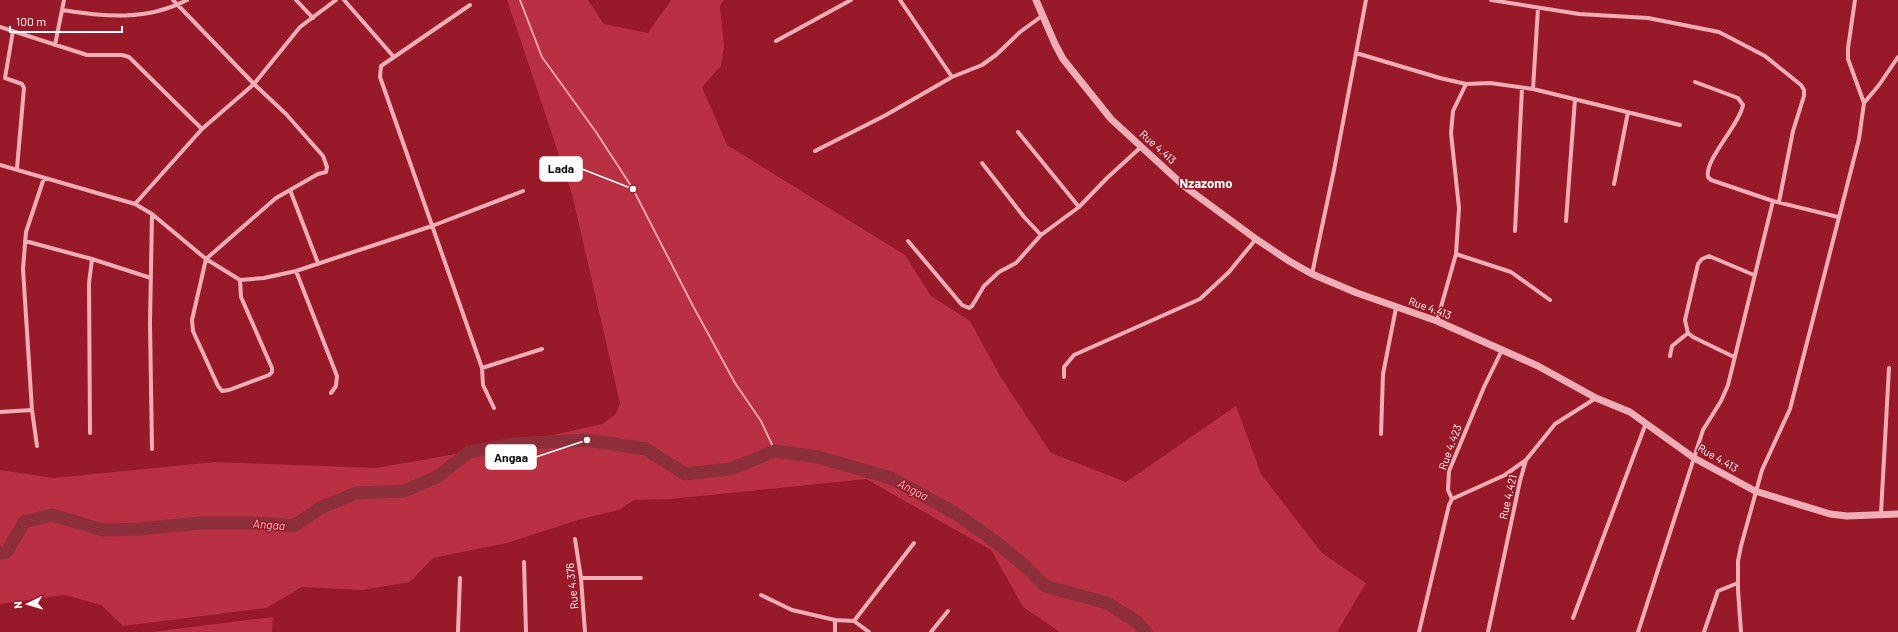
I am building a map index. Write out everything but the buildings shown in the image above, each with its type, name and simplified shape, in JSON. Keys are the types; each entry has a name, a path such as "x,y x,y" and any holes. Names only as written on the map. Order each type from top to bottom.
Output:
{"street":[{"path":"55,45 64,0"},
{"path":"173,0 254,84 286,114 323,156 327,167 326,172 318,174 276,198 206,259 192,320 193,330 218,386 222,391 229,390 269,375 272,372 272,368 241,298 240,280"},
{"path":"62,10 94,15 128,17 178,5 187,0"},
{"path":"296,0 313,18"},
{"path":"135,204 202,129 254,84 300,27 336,0"},
{"path":"344,0 394,56"},
{"path":"776,41 851,0"},
{"path":"900,0 952,77"},
{"name":"Rue 4.413","path":"1036,0 1055,44 1071,71 1112,119 1184,186 1256,240 1312,274 1356,294 1437,321 1538,366 1596,398 1630,412 1694,458 1755,491 1830,514 1847,516 1881,513 1898,514"},
{"path":"1312,274 1334,170 1366,0"},
{"path":"1491,0 1579,14 1635,16 1699,27 1719,32 1765,56 1801,85 1804,90 1804,96 1793,131 1779,202"},
{"path":"1741,632 1738,583 1740,546 1762,470 1790,409 1859,138 1864,103 1848,59 1848,48 1856,0"},
{"path":"470,5 381,66 380,77 482,368 483,384 494,408"},
{"path":"1533,89 1538,8"},
{"path":"815,152 886,115 952,77 982,65 996,55 1020,32 1042,16"},
{"path":"0,27 87,55 129,57 202,129"},
{"path":"13,31 6,78 22,84 24,88 17,168"},
{"path":"1356,53 1440,78 1466,84 1490,84 1533,89 1680,125"},
{"path":"1864,103 1879,85 1898,57"},
{"path":"1695,82 1738,98 1743,106 1742,112 1723,140 1709,169 1708,177 1711,180 1773,201 1838,217"},
{"path":"1437,321 1456,254 1459,208 1451,133 1454,111 1466,84"},
{"path":"1514,231 1522,88"},
{"path":"1566,221 1575,99"},
{"path":"1614,184 1628,112"},
{"path":"1018,132 1079,207"},
{"path":"908,241 962,305 969,308 972,306 984,286 998,272 1023,257 1041,235 1079,207 1107,178 1141,147"},
{"path":"982,163 1024,217 1041,235"},
{"path":"0,165 17,168 44,178 135,204 152,214 206,259 240,280 264,278 296,271 432,226 523,191"},
{"path":"37,446 32,410 23,269 26,232 44,178"},
{"path":"290,190 318,263"},
{"path":"1638,632 1703,430 1721,401 1728,385 1773,201"},
{"path":"152,214 152,449"},
{"path":"1064,377 1064,367 1068,359 1074,355 1200,299 1229,272 1256,240"},
{"path":"26,241 92,259 151,278"},
{"path":"1456,254 1511,272 1550,300"},
{"path":"1734,358 1688,333 1685,320 1698,264 1702,259 1709,256 1754,275"},
{"path":"90,433 89,283 92,259"},
{"path":"296,271 337,376 336,386 331,393"},
{"path":"1382,434 1383,374 1396,308"},
{"path":"1670,356 1672,346 1688,333"},
{"path":"482,368 542,349"},
{"name":"Rue 4.423","path":"1419,632 1422,625 1449,505 1452,499 1448,490 1449,471 1484,387 1502,350"},
{"path":"1881,513 1889,368"},
{"name":"Rue 4.421","path":"1488,632 1520,481 1526,460 1555,424 1596,398"},
{"path":"0,412 32,410"},
{"path":"1573,618 1646,423"},
{"path":"1452,499 1505,475 1526,460"},
{"name":"Rue 4.376","path":"575,538 581,578 585,632"},
{"path":"854,620 914,543"},
{"path":"524,562 526,632"},
{"path":"458,632 460,578"},
{"path":"581,578 641,578"},
{"path":"1704,632 1718,591 1738,583"},
{"path":"761,595 792,610 835,620 854,620 869,632"},
{"path":"930,632 948,611"},
{"path":"835,620 835,632"}],"shaded area":[{"path":"507,0 588,0 604,24 648,33 671,0 724,0 720,6 724,46 721,66 702,87 727,145 905,255 931,296 970,321 1000,376 1051,453 1126,482 1236,406 1261,474 1322,553 1366,583 1337,632 1060,632 1023,607 991,550 866,479 671,499 634,500 619,510 581,519 507,543 433,558 410,582 362,590 302,587 266,608 123,626 101,605 65,595 0,604 0,470 54,478 215,462 376,468 513,444 602,424 616,414 620,403 572,194"},
{"path":"273,617 272,632 152,632"}],"waterway":[{"path":"520,0 542,57 596,132 633,189 693,306 735,383 761,421 775,451"},
{"name":"Angaa","path":"0,553 7,552 24,522 52,515 103,530 139,529 200,523 261,523 294,526 320,508 356,493 404,491 437,477 469,452 513,444 587,440 646,449 685,474 730,469 775,451 818,457 891,478 955,513 996,542 1025,566 1045,586 1107,603 1137,622 1146,632"}],"place":[{"name":"Lada","path":"633,189"},
{"name":"Angaa","path":"587,440"}],"district":[{"name":"Nzazomo","path":"1206,183"}]}
